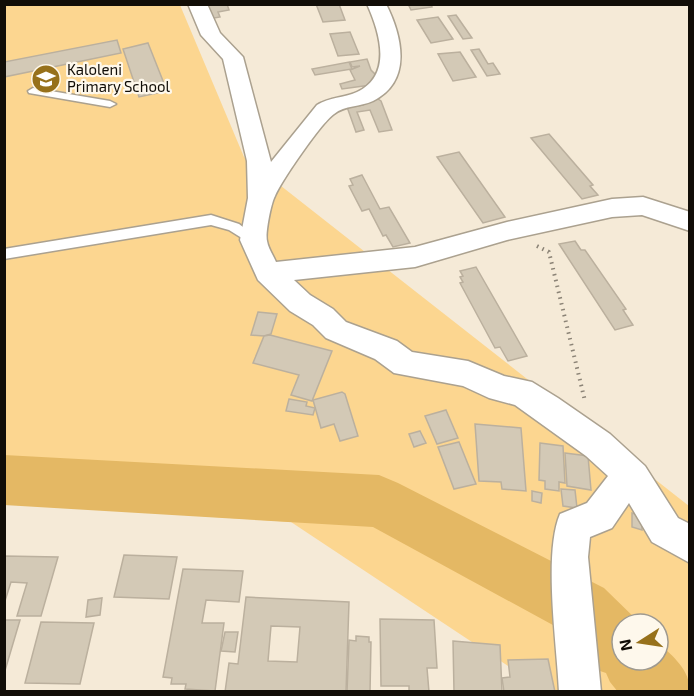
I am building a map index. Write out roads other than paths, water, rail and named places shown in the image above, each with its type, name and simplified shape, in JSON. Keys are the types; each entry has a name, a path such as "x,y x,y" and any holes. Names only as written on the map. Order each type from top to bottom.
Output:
{"street":[{"path":"197,4 211,35 233,57 259,161 261,198 253,240 268,273 300,303 323,317 336,330 386,350 405,364 468,374 500,389 521,392 572,424 633,477 665,530 690,545"},
{"path":"261,198 278,168 324,109 365,96 377,89 386,79 390,70 392,43 376,4"},
{"path":"268,273 415,257 507,231 612,208 643,206 690,222"},
{"path":"580,692 570,557 573,526 599,516 616,492 633,477"}],"lane":[{"path":"33,91 110,104"},
{"path":"4,254 211,220 234,227 253,240"}],"waterway":[{"path":"4,480 379,501 583,609 610,637"},
{"path":"643,672 662,692"}],"place":[{"name":"Kaloleni Primary School","path":"46,79"}]}
